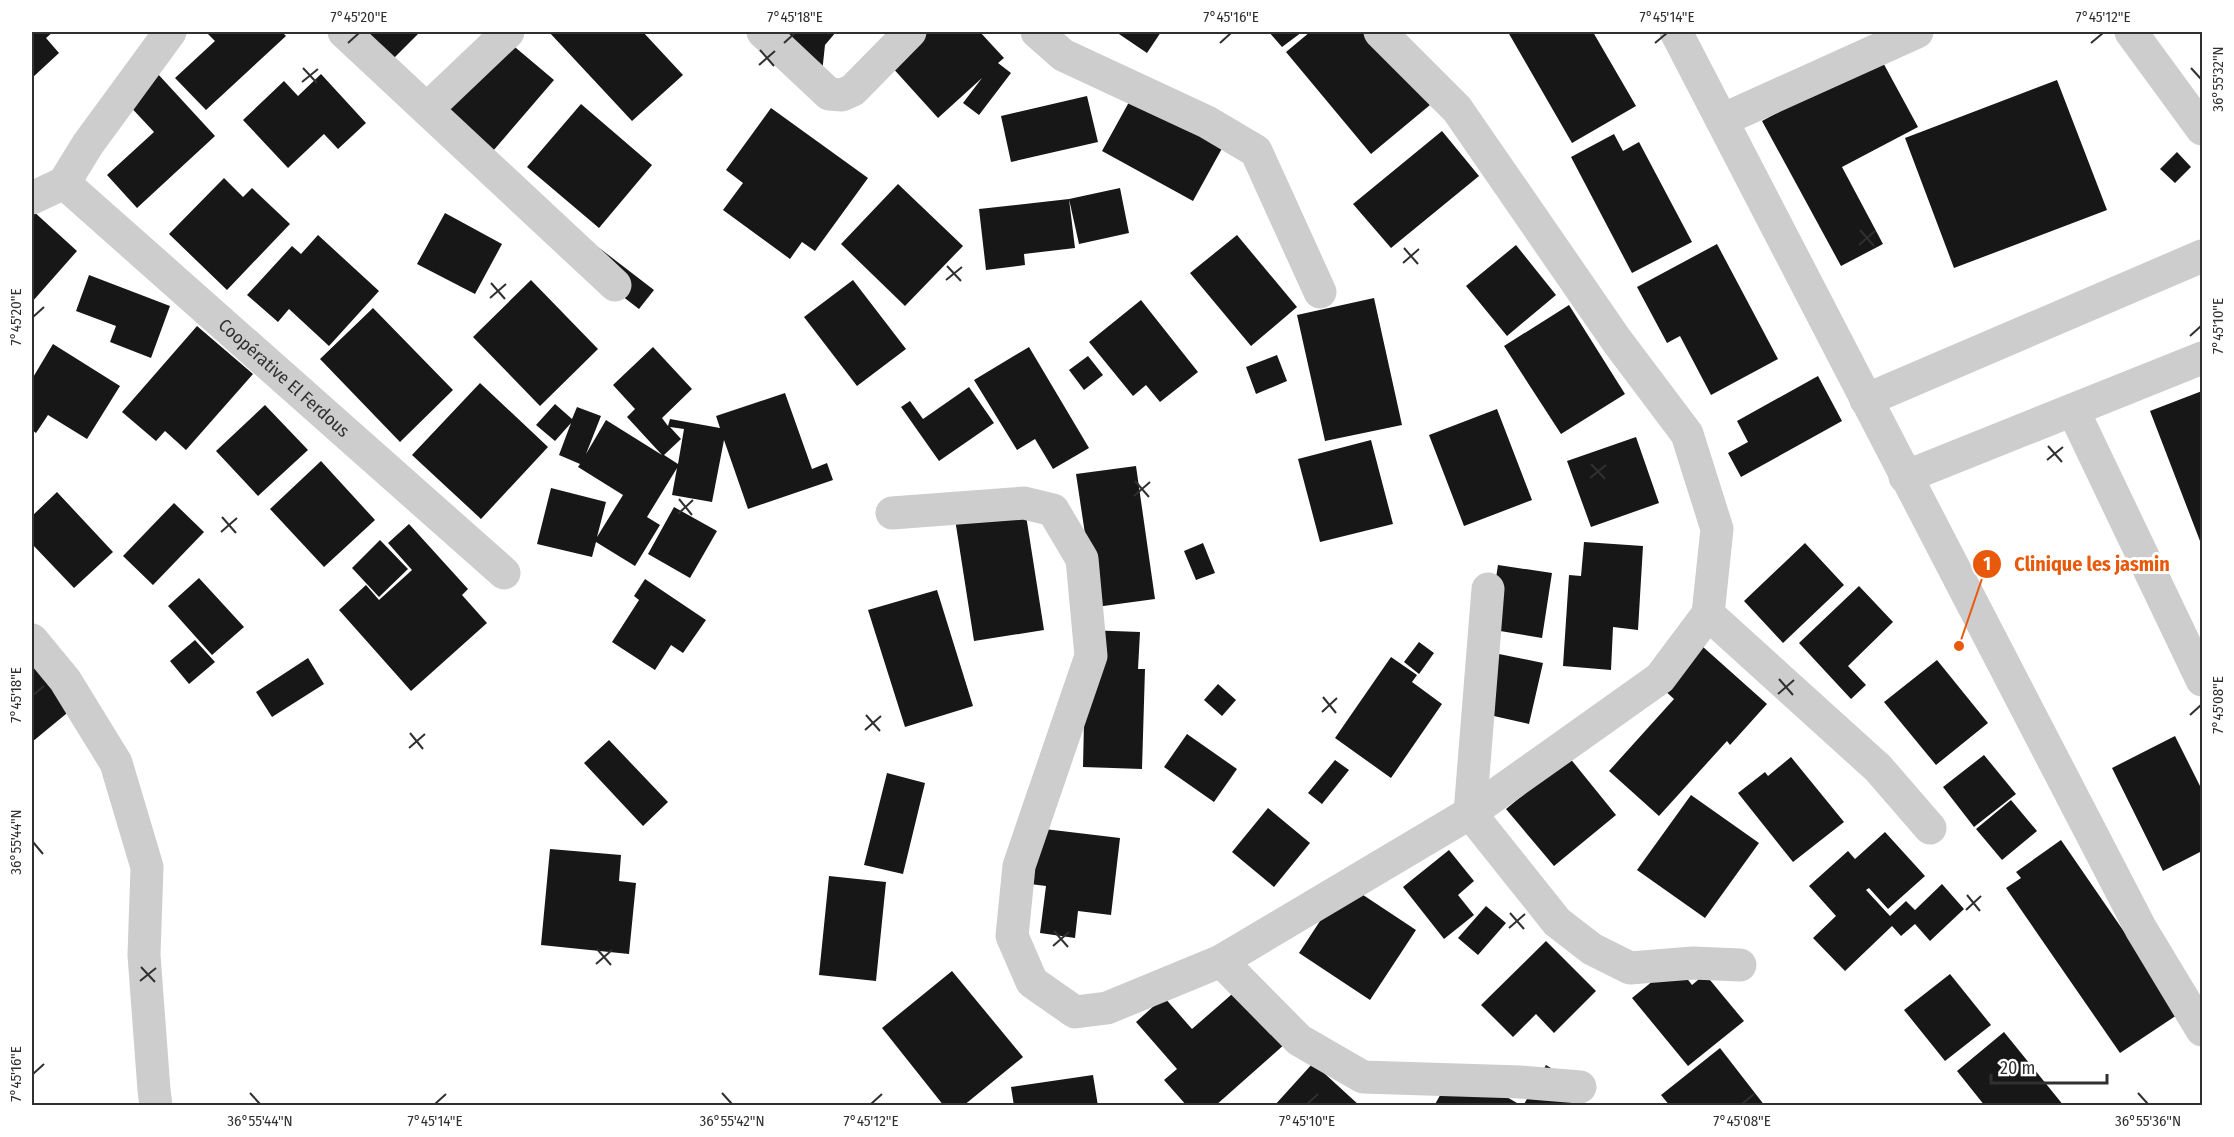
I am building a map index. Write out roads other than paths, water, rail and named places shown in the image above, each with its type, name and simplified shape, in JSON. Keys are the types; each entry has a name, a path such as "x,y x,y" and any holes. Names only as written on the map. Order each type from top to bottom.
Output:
{"street":[{"path":"32,198 64,183 87,144 170,32"},
{"path":"344,32 615,285"},
{"path":"427,110 508,32"},
{"path":"763,32 829,94 842,95 854,90 910,32"},
{"path":"1037,32 1063,55 1208,122 1256,151 1320,292"},
{"path":"892,513 1024,503 1053,510 1082,560 1091,656 1019,866 1012,936 1032,982 1075,1012 1107,1008 1221,961 1470,813 1660,678 1707,614 1717,529 1687,434 1617,341 1457,109 1380,32"},
{"path":"1676,32 2141,929 2202,1030"},
{"path":"1722,120 1917,32"},
{"path":"2131,32 2202,129"},
{"name":"Coopérative El Ferdous","path":"64,183 504,573"},
{"path":"1866,400 2202,256"},
{"path":"1905,477 2202,358"},
{"path":"2073,410 2191,629 2202,680"},
{"path":"1488,589 1470,813 1557,922 1592,949 1630,968 1693,963 1740,965"},
{"path":"1707,614 1878,768 1930,828"},
{"path":"32,640 65,680 116,763 147,867 144,955 156,1106"},
{"path":"1221,961 1299,1040 1363,1077 1520,1082 1580,1087"}],"place":[{"name":"Clinique les jasmin","path":"1959,646"}]}
